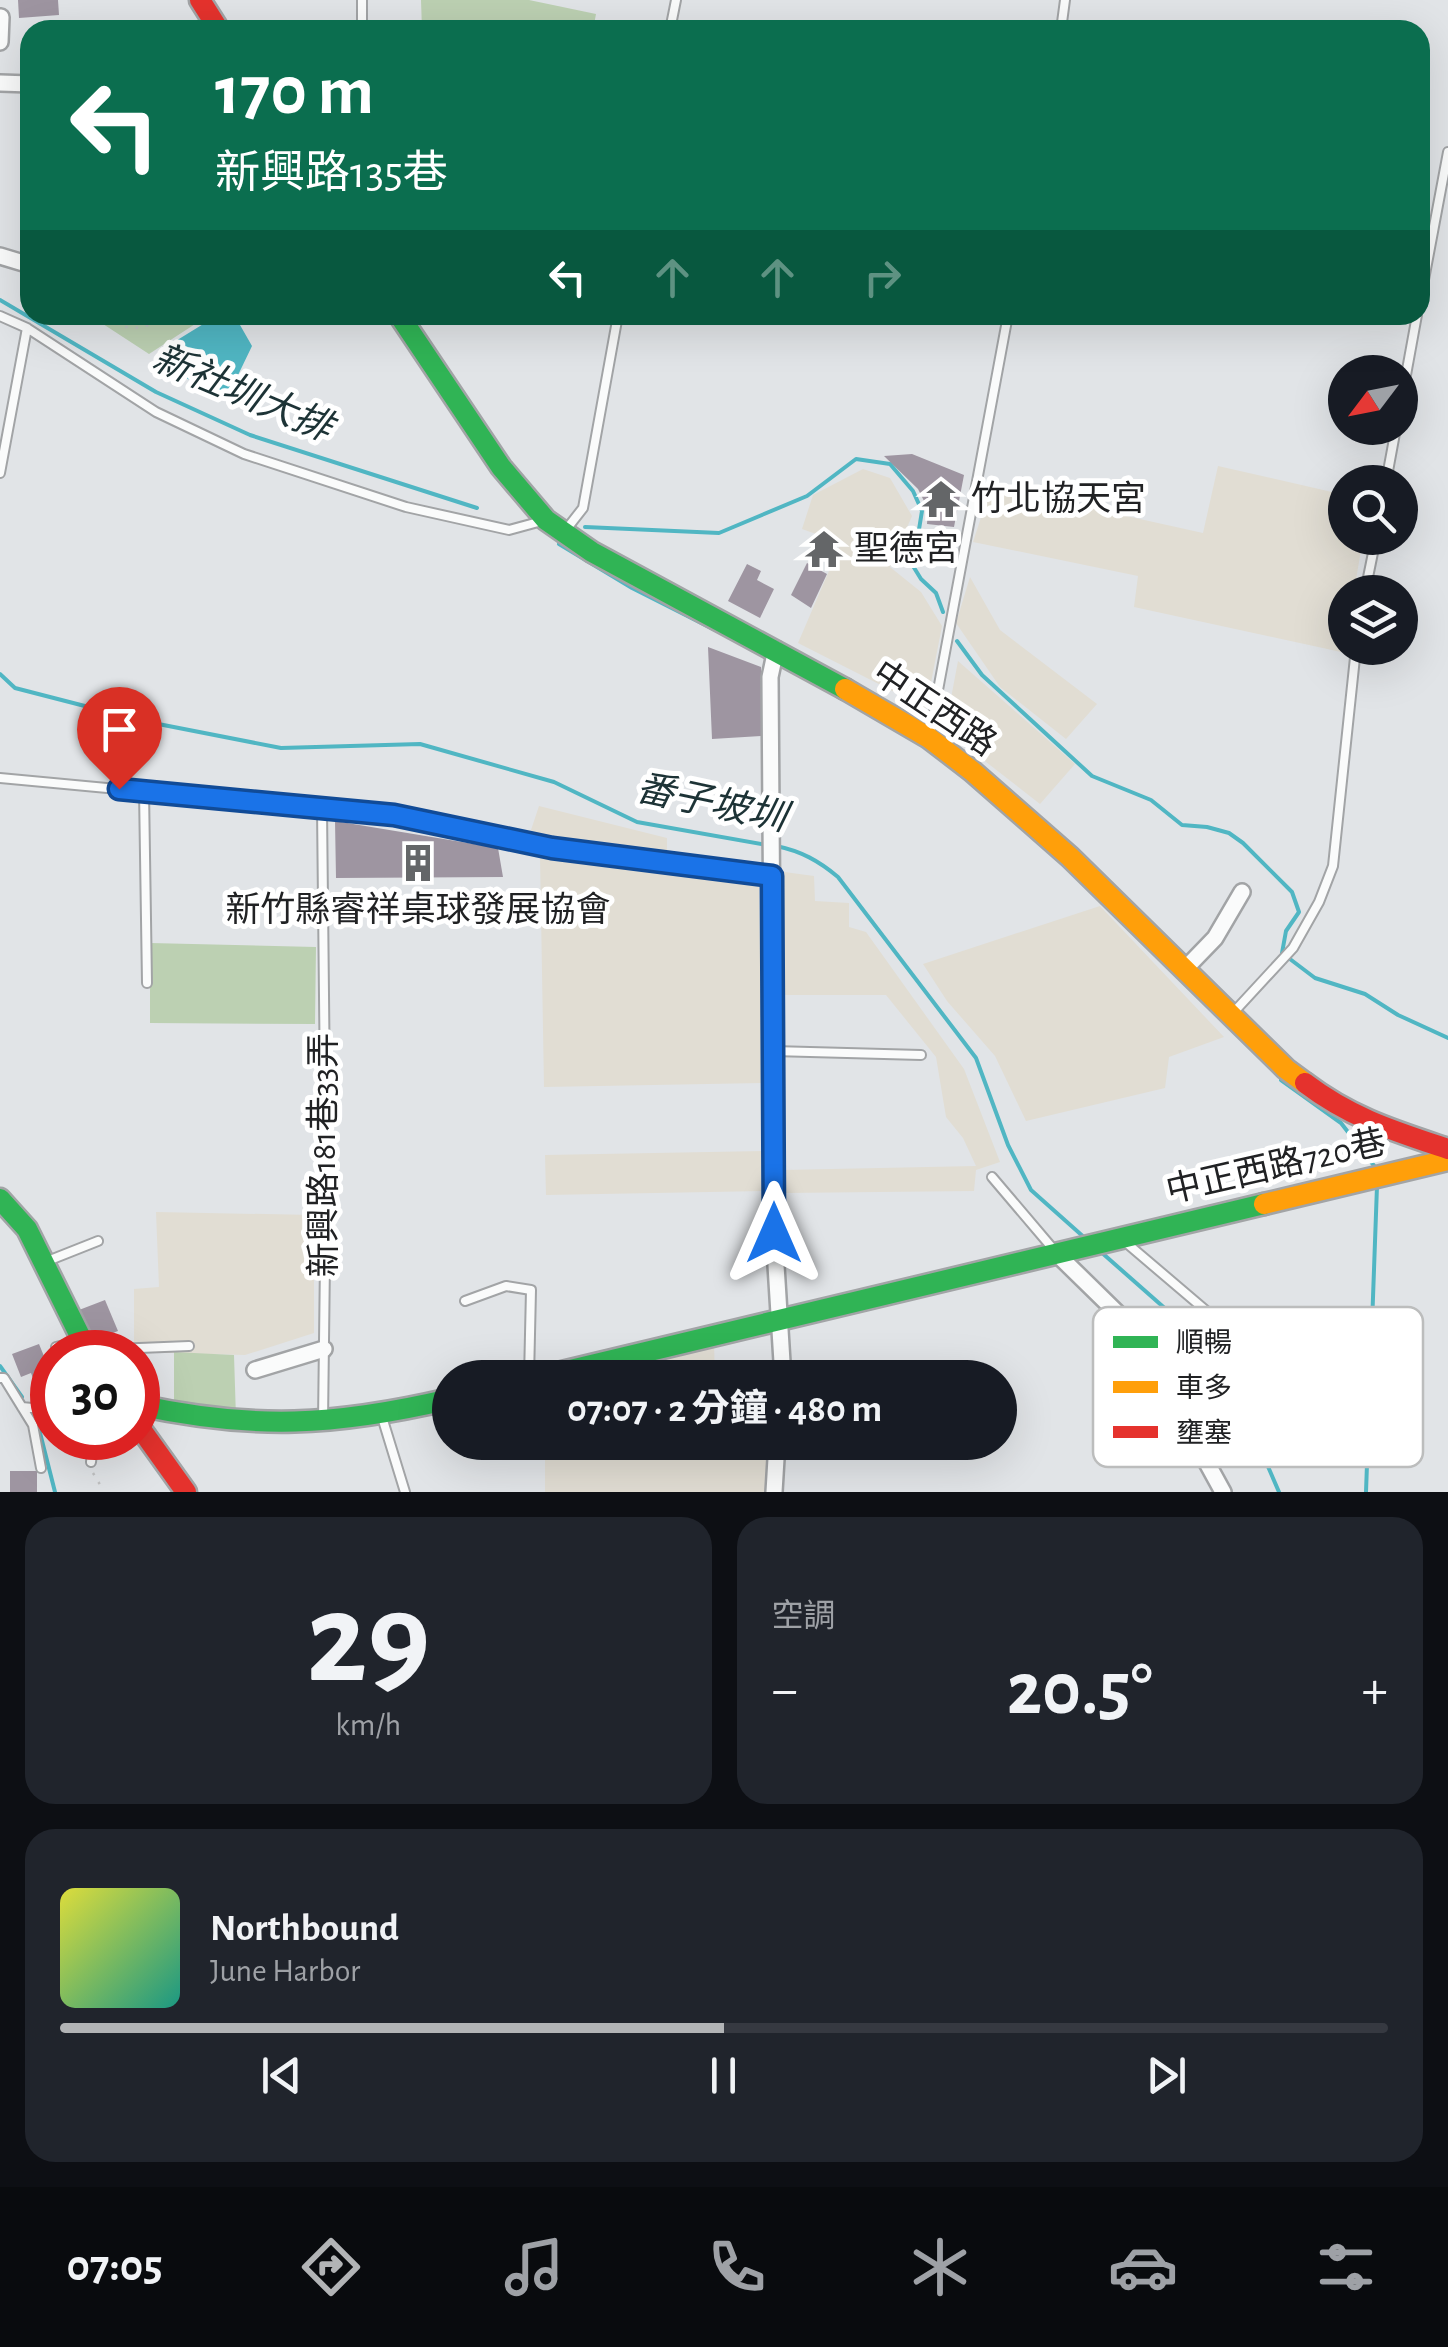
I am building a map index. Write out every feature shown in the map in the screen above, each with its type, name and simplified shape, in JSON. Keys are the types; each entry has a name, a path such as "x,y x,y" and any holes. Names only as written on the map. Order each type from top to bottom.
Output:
{"street":[{"path":"0,42 1,18"},
{"name":"中正西路","path":"405,325 501,468 555,527 620,568 776,649 928,738 1070,856 1286,1069 1336,1106 1384,1128 1448,1148"},
{"path":"776,649 770,677 770,828 781,1360"},
{"path":"1185,968 1215,938 1242,892"},
{"name":"中正西路720巷","path":"608,1360 1448,1160"},
{"path":"0,1199 26,1229 77,1330"},
{"path":"1057,1254 1111,1307"},
{"path":"255,1370 324,1349"},
{"path":"160,1410 245,1426 323,1425 432,1404"},
{"path":"160,1456 186,1492"},
{"path":"774,1492 776,1460"},
{"path":"1209,1467 1222,1492"}],"lane":[{"path":"1430,248 1448,152"},
{"path":"20,325 156,412 244,454 406,507 509,530 555,527 582,508 616,325"},
{"path":"928,738 1006,325"},
{"path":"1410,355 1416,325"},
{"path":"0,473 27,328"},
{"path":"1232,1014 1293,948 1319,902 1333,866 1354,665"},
{"path":"0,778 394,815 552,848 772,876"},
{"path":"144,791 147,983"},
{"name":"新興路181巷33弄","path":"322,810 326,1181 323,1425"},
{"path":"773,1052 920,1056"},
{"path":"992,1177 1057,1254"},
{"path":"1120,1237 1202,1307"},
{"path":"45,1262 98,1241"},
{"path":"466,1301 506,1286 531,1290 533,1360"},
{"path":"160,1347 189,1346"},
{"path":"0,1378 4,1378 33,1426 41,1468"},
{"path":"22,1408 30,1409"},
{"path":"382,1416 404,1492"}],"path":[{"path":"116,325 126,330 150,325"},
{"path":"91,1462 102,1488"}],"shaded area":[{"path":"1218,466 1328,491 1328,555 1360,555 1357,575 1328,575 1328,649 1134,607 1138,576 973,542 990,490 1027,494 1203,533"},
{"path":"863,469 890,478 912,516 890,567 921,592 942,626 926,708 798,643 841,543 802,529 813,495"},
{"path":"970,577 1000,630 1097,704 1066,739 1000,687 956,623"},
{"path":"958,661 1075,764 1040,804 945,730"},
{"path":"539,806 667,838 667,854 529,836"},
{"path":"540,856 759,885 762,1083 544,1087"},
{"path":"777,871 814,876 815,901 849,903 849,927 866,932 964,1069 1000,1162 976,1170 974,1191 784,1193 783,1170 976,1166 963,1138 946,1117 936,1057 886,995 779,995"},
{"path":"1100,906 1224,1037 1169,1057 1165,1088 1026,1121 995,1056 947,1001 923,964"},
{"path":"764,1151 764,1191 546,1195 545,1155"},
{"path":"156,1212 314,1215 314,1333 245,1355 160,1353 160,1330 134,1330 134,1289 159,1287"},
{"path":"714,1344 714,1360 660,1360"},
{"path":"545,1460 767,1460 766,1492 545,1492"}],"green space":[{"path":"421,0 529,0 596,14 595,20 422,20"},
{"path":"105,325 194,325 149,354"},
{"path":"150,943 316,947 315,1024 150,1023"},
{"path":"174,1352 234,1355 236,1418 174,1406"}],"water":[{"path":"202,325 240,325 252,346 227,398 153,362 161,350"}],"building":[{"path":"18,0 58,0 59,15 19,18"},
{"name":"竹北協天宮","path":"912,454 964,475 954,527 927,524 928,509 918,489 884,456"},
{"path":"807,563 827,574 811,608 791,595"},
{"path":"747,564 761,571 757,580 774,589 760,618 728,601"},
{"path":"708,647 761,667 761,736 712,739"},
{"name":"新竹縣睿祥桌球發展協會","path":"335,821 498,848 503,877 336,878"},
{"path":"105,1300 118,1330 87,1330 79,1310"},
{"path":"30,1347 30,1373 21,1377 12,1354"},
{"path":"10,1471 37,1471 37,1492 10,1492"}],"waterway":[{"name":"新社圳大排","path":"0,300 20,312"},
{"name":"新社圳大排","path":"42,325 156,392 250,435 477,508"},
{"name":"新社圳大排","path":"585,527 719,533 807,496 856,459 890,464 913,491 922,511 913,566 936,593 943,612"},
{"path":"559,544 632,588 723,634"},
{"name":"新社圳大排","path":"957,641 982,675 1092,776 1151,800 1182,825 1229,833 1243,843 1292,892 1299,912 1286,931 1282,953 1315,978 1365,994 1398,1015 1448,1038"},
{"name":"番子坡圳","path":"0,674 15,688 143,721 281,748 420,744 554,782 637,822 767,845"},
{"name":"番子坡圳","path":"776,846 809,857 838,877 976,1058 1008,1145 1031,1190 1086,1239"},
{"path":"1281,1080 1341,1123 1375,1167"},
{"path":"1373,1307 1377,1186"},
{"name":"番子坡圳","path":"1101,1252 1163,1307"},
{"path":"0,1366 22,1397"},
{"path":"47,1460 55,1492"},
{"name":"番子坡圳","path":"1268,1467 1279,1492"},
{"path":"1366,1492 1367,1467"}],"traffic: fast":[{"path":"406,325 501,467 546,520 592,552 845,689"},
{"path":"0,1199 27,1229 77,1330"},
{"path":"612,1360 1264,1204"},
{"path":"160,1409 220,1418 294,1422 369,1415 432,1403"}],"traffic: slow":[{"path":"845,689 929,738 972,771 1070,857 1286,1069 1305,1083"},
{"path":"1264,1204 1448,1160"}],"traffic: jam":[{"path":"200,0 213,20"},
{"path":"1305,1083 1356,1115 1448,1149"},
{"path":"160,1456 186,1492"}],"place":[{"name":"竹北協天宮","path":"941,499"},
{"name":"聖德宮","path":"824,549"},
{"name":"新竹縣睿祥桌球發展協會","path":"418,863"}],"route":[{"path":"119,789 394,815 552,848 772,876 774,1233"}]}
